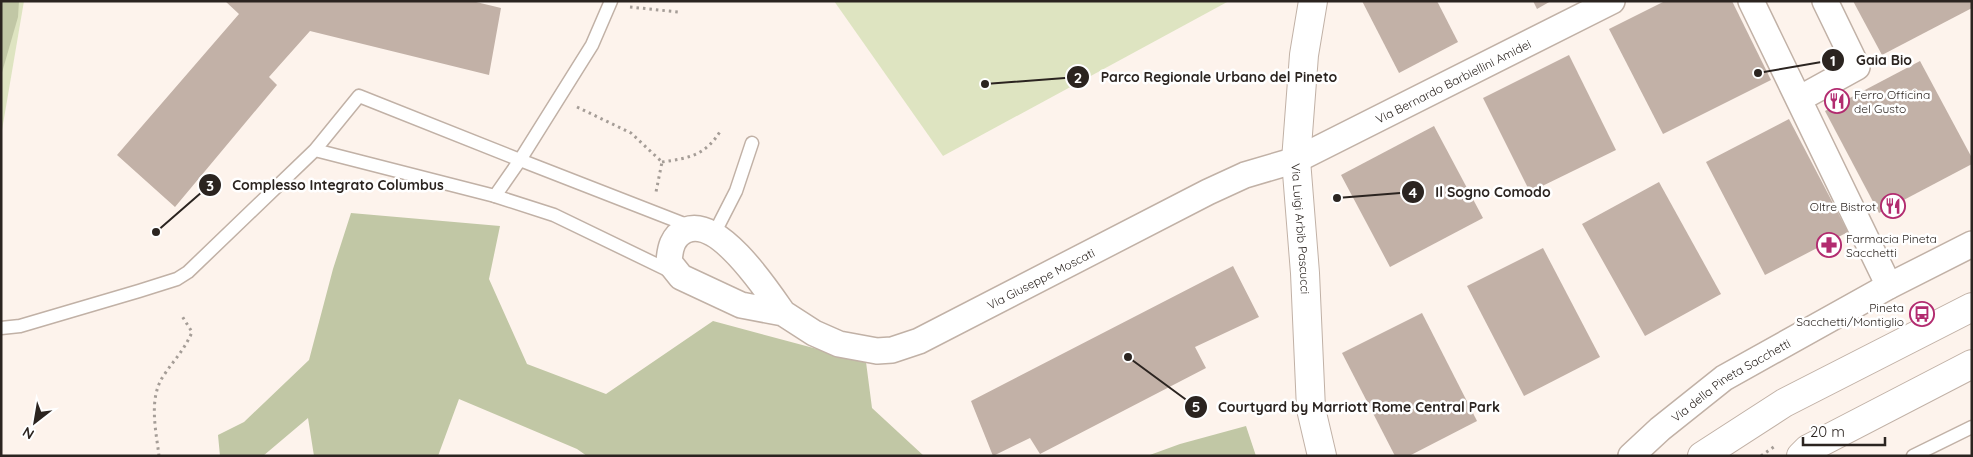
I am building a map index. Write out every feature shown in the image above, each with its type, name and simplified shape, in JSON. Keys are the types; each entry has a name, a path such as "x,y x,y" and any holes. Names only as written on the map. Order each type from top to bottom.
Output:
{"main road":[{"name":"Via Luigi Arbib Pascucci","path":"1313,1 1304,55 1296,160 1305,273 1311,409 1322,456"},
{"path":"1702,456 1784,403 1972,307"},
{"path":"1802,453 1972,364"}],"street":[{"name":"Via Bernardo Barbiellini Amidei","path":"1296,160 1612,1"},
{"path":"1751,1 1889,286"},
{"path":"1799,99 1858,67 1826,1"},
{"name":"Via Giuseppe Moscati","path":"681,277 741,305 783,314 814,333 839,344 878,351 906,346 1208,192 1245,175 1296,160"},
{"name":"Via Giuseppe Moscati","path":"704,231 756,273 783,314"},
{"path":"681,277 669,262 671,246 679,233 704,231"},
{"name":"Via della Pineta Sacchetti","path":"1631,456 1660,429 1724,378 1889,286 1972,244"}],"lane":[{"path":"495,196 520,160 592,45 610,3"},
{"path":"1,328 20,326 139,291 183,275 197,264 315,150 359,96 648,211 704,231 736,191 752,143"},
{"path":"315,150 495,196 554,215 681,277"},
{"path":"1913,456 1972,427"}],"path":[{"path":"610,3 678,12"},
{"path":"559,98 631,133 662,162"},
{"path":"662,162 684,159 711,146 721,130"},
{"path":"648,211 659,184 662,162"},
{"path":"159,456 154,411 156,391 162,377 186,346 192,332 182,316"}],"green space":[{"path":"1,1 24,1 1,136"},
{"path":"1,1 19,1 18,17 1,76"},
{"path":"834,1 1229,1 943,156"},
{"path":"351,213 500,226 489,279 527,364 606,394 713,321 866,362 872,408 924,456 587,456 577,449 459,399 438,456 314,456 308,418 263,456 220,456 218,435 244,422 309,360 333,269"},
{"path":"1246,426 1256,456 1147,456 1180,444"}],"building":[{"path":"225,1 472,1 501,8 489,75 310,31 269,77 277,85 175,207 117,155 239,14"},
{"path":"1362,1 1437,1 1458,42 1399,73"},
{"path":"1533,1 1551,1 1537,9"},
{"path":"1665,1 1732,1 1771,80 1663,134 1609,29"},
{"path":"1853,1 1972,1 1972,8 1882,55"},
{"path":"1569,55 1616,150 1530,192 1483,98"},
{"path":"1920,61 1972,158 1972,164 1879,213 1825,111"},
{"path":"1789,119 1848,232 1765,275 1706,162"},
{"path":"1434,126 1483,218 1390,267 1341,175"},
{"path":"1659,182 1721,294 1645,336 1582,224"},
{"path":"1543,248 1600,357 1524,396 1467,286"},
{"path":"1233,266 1259,317 1195,347 1206,368 1040,454 1030,438 993,456 971,401"},
{"path":"1422,313 1477,421 1409,456 1395,456 1342,353"}],"place":[{"name":"Gaia Bio","path":"1758,73"},
{"name":"Parco Regionale Urbano del Pineto","path":"985,84"},
{"name":"Ferro Officina del Gusto","path":"1837,101"},
{"name":"Il Sogno Comodo","path":"1337,198"},
{"name":"Oltre Bistrot","path":"1893,206"},
{"name":"Complesso Integrato Columbus","path":"156,232"},
{"name":"Farmacia Pineta Sacchetti","path":"1829,245"},
{"name":"Pineta Sacchetti/Montiglio","path":"1922,314"},
{"name":"Courtyard by Marriott Rome Central Park","path":"1128,357"}]}
